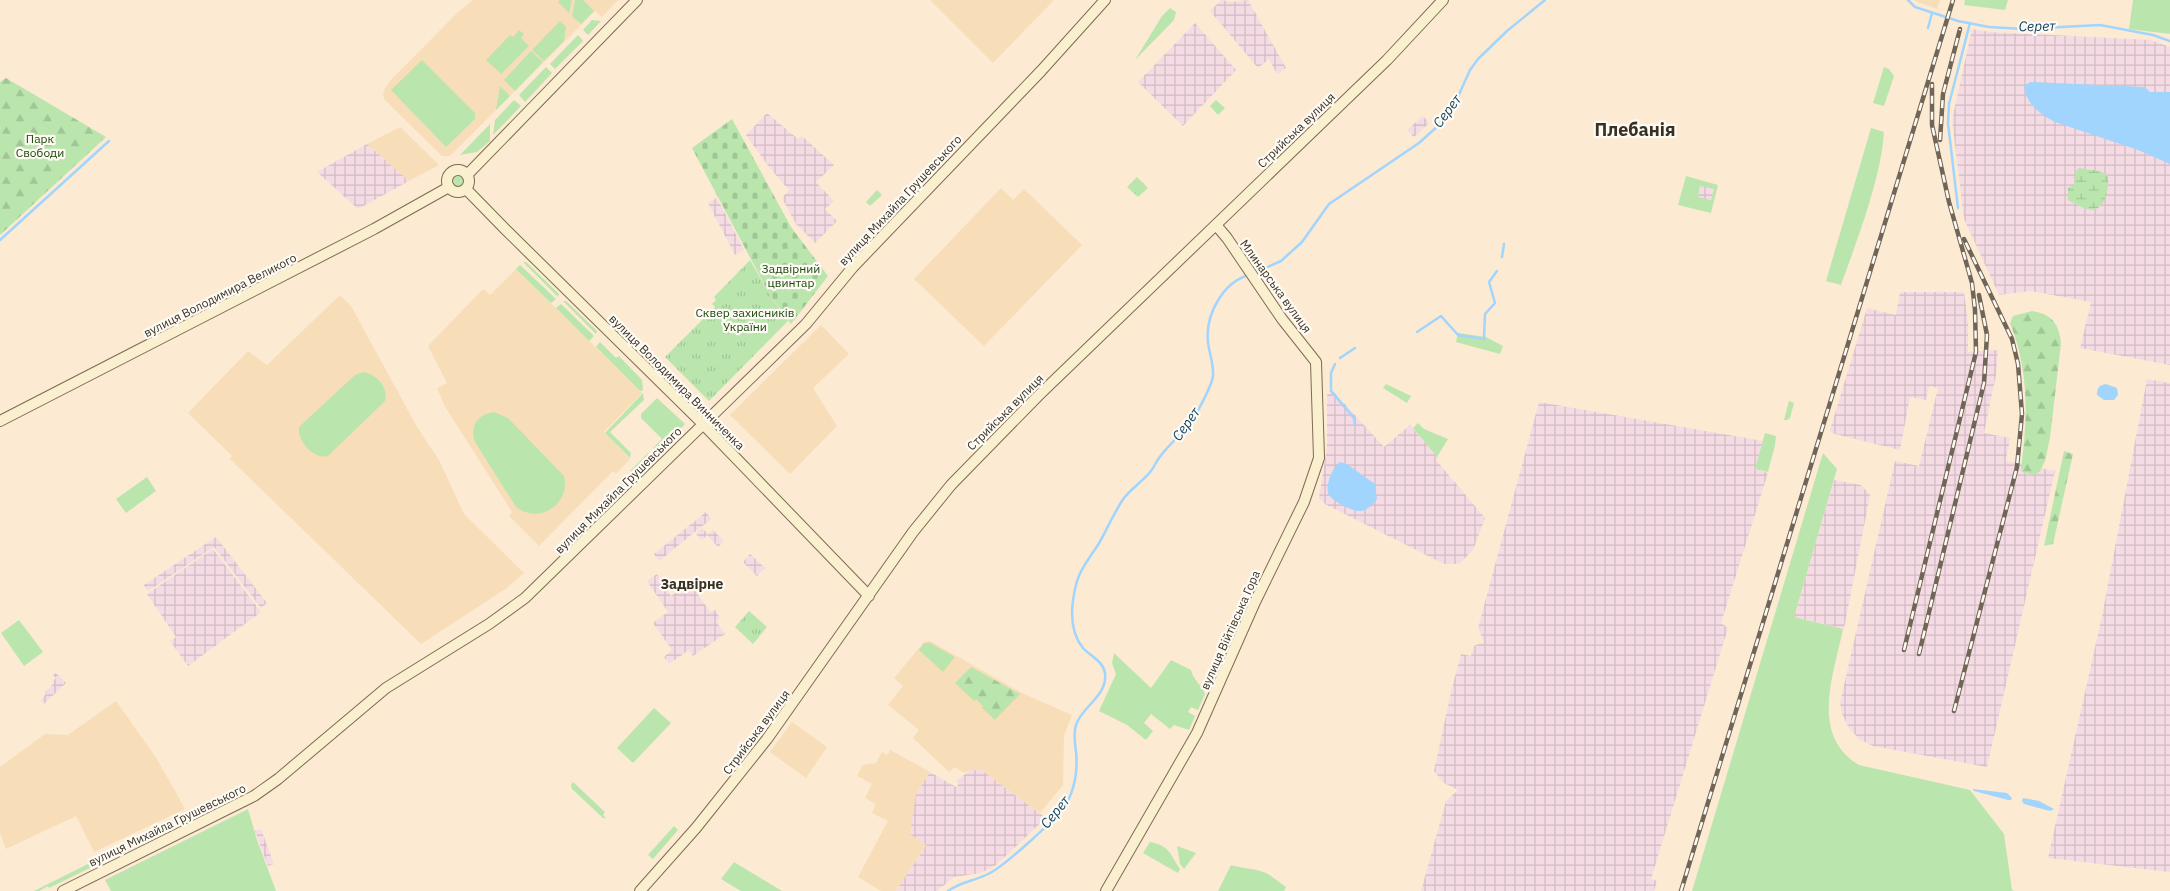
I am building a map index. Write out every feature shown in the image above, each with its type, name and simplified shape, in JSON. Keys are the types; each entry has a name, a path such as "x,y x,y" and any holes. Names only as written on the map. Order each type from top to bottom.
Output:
{"street":[{"path":"467,175 637,0"},
{"name":"вулиця Михайла Грушевського","path":"63,891 254,796 278,779 386,688 519,603 578,548 702,423 806,324 853,267 1041,71 1105,0"},
{"name":"Стрийська вулиця","path":"640,891 733,784 926,514 956,478 1038,396 1387,60 1443,0"},
{"path":"460,171 467,175 469,181 466,189 459,192 450,187 448,179 452,172 460,171"},
{"name":"вулиця Володимира Великого","path":"0,421 366,234 450,187"},
{"name":"вулиця Володимира Винниченка","path":"466,189 505,230 702,423 869,596"},
{"name":"Млинарська вулиця","path":"1216,225 1282,319 1316,362"},
{"name":"вулиця Війтівська Гора","path":"1106,891 1188,751 1255,602 1313,480 1320,447 1316,362"}],"shaded area":[{"path":"473,0 618,0 602,17 595,11 450,156 442,156 384,99 383,92 389,82 458,12"},
{"path":"930,0 1054,0 993,63"},
{"path":"1221,0 1232,2 1248,0 1286,68 1277,74 1269,59 1258,68 1210,11"},
{"path":"1913,0 1940,0 1937,9"},
{"path":"1195,23 1236,70 1183,126 1138,82"},
{"path":"1972,29 1990,32 2150,40 2170,47 2170,365 2080,348 2091,302 2030,291 1999,295 1964,219 1952,120"},
{"path":"767,113 798,139 802,136 834,165 816,182 834,201 825,209 837,221 815,243 796,224 782,198 789,190 769,167 746,135"},
{"path":"1423,116 1429,123 1414,137 1407,130"},
{"path":"400,127 439,165 409,181 367,144"},
{"path":"367,144 409,181 358,209 317,172"},
{"path":"1701,185 1714,189 1711,200 1697,197"},
{"path":"1001,188 1013,200 1024,189 1082,245 984,346 914,279"},
{"path":"717,198 744,250 735,255 708,203"},
{"path":"516,269 642,393 604,432 630,459 616,474 613,471 539,546 509,516 512,512 444,405 437,388 447,383 428,346 483,289 490,295"},
{"path":"1900,292 1964,292 1968,322 1968,352 1998,350 1996,375 1984,433 2010,438 2006,461 2055,471 1987,767 1873,746 1859,739 1849,728 1842,714 1840,703 1895,461 1919,466 1938,388 1929,386 1926,400 1910,397 1900,450 1831,433 1830,430 1867,308 1896,315"},
{"path":"340,295 351,306 417,427 439,460 464,514 524,573 507,588 421,644 230,459 232,456 188,413 248,351 267,365"},
{"path":"821,325 849,354 813,388 837,426 790,474 730,415"},
{"path":"2147,379 2170,383 2170,872 2048,858 2102,616"},
{"path":"1333,391 1384,447 1410,425 1438,458 1436,460 1485,518 1473,550 1459,564 1444,564 1325,504 1319,498 1327,447 1327,395"},
{"path":"1539,402 1763,441 1755,469 1768,473 1721,623 1728,628 1651,879 1657,881 1654,891 1421,891 1446,801 1458,790 1444,783 1434,771 1451,692 1461,654 1471,656 1474,646 1484,642 1478,628"},
{"path":"1834,480 1861,485 1870,495 1844,629 1794,617"},
{"path":"706,512 711,519 659,561 654,554"},
{"path":"702,528 708,534 713,530 724,541 718,547 707,535 702,540 696,534"},
{"path":"216,537 267,603 261,608 214,547 148,591 144,585"},
{"path":"213,549 261,612 188,666 170,641 176,637 147,594"},
{"path":"750,554 765,568 757,576 743,562"},
{"path":"657,574 671,596 690,583 710,612 715,610 720,618 716,621 725,634 693,656 689,650 669,664 664,657 672,650 653,623 668,612 647,581"},
{"path":"930,641 1022,693 1072,715 1064,736 1063,785 1040,813 981,770 971,770 964,773 955,767 949,772 913,738 919,730 888,705 903,686 894,678 924,642"},
{"path":"56,673 66,683 44,704 41,700 46,694 45,692 54,683 53,681 56,678 53,675"},
{"path":"116,701 157,759 185,809 94,852 76,816 6,849 0,833 0,767 45,734 68,735"},
{"path":"792,722 827,747 806,778 770,752"},
{"path":"890,750 930,772 916,794 926,844 896,891 881,891 858,877 888,821 872,813 876,804 865,798 872,784 857,776 863,765 876,763 882,752 887,755"},
{"path":"971,770 981,770 1046,818 996,865 981,873 954,877 937,891 896,891 926,845 910,834 916,794 930,772 956,787 959,784 956,781"},
{"path":"261,829 274,864 268,866 255,831"}],"green space":[{"path":"560,0 572,0 569,13 558,2"},
{"path":"575,0 583,0 594,11 581,24 572,16"},
{"path":"1965,0 2008,0 2005,10 1964,5"},
{"path":"2133,0 2170,0 2170,34 2129,29"},
{"path":"1170,8 1176,12 1174,20 1135,60 1162,16"},
{"path":"592,20 601,21 588,35 583,30"},
{"path":"560,21 566,27 564,41 544,61 532,50"},
{"path":"519,30 524,34 521,38 529,46 501,74 486,60 510,35 513,37"},
{"path":"578,35 583,41 555,69 550,64"},
{"path":"531,51 543,62 515,91 504,80"},
{"path":"422,60 475,113 475,119 446,147 391,90"},
{"path":"546,67 552,73 525,102 519,95"},
{"path":"1884,67 1889,69 1894,76 1884,106 1873,103"},
{"name":"Парк Свободи","path":"6,78 106,137 0,235 0,82"},
{"path":"500,86 510,96 496,110"},
{"path":"514,100 521,106 493,135 495,120"},
{"path":"1216,100 1225,108 1218,115 1210,106"},
{"name":"Задвірний цвинтар","path":"732,119 791,227 828,276 791,324 770,295 692,148"},
{"path":"490,124 490,141 477,152 460,155"},
{"path":"1871,128 1884,132 1882,150 1861,229 1841,285 1826,281"},
{"path":"2079,168 2100,171 2108,176 2107,193 2098,208 2093,210 2087,209 2068,200 2068,188 2074,185 2076,171"},
{"path":"456,175 460,175 464,181 460,187 456,187 452,183 452,179"},
{"path":"1686,176 1718,185 1711,213 1678,205","holes":["1700,186 1714,189 1711,200 1698,197"]},
{"path":"1137,177 1148,188 1138,197 1127,187"},
{"path":"877,190 882,195 870,206 866,202"},
{"name":"Сквер захисників України","path":"750,260 770,295 788,321 709,401 665,357 715,307 712,304 716,300 714,297"},
{"path":"523,262 526,262 559,294 558,297"},
{"path":"520,265 556,299 551,303 516,269"},
{"path":"563,301 566,301 597,331 596,334"},
{"path":"561,304 594,336 589,341 556,308"},
{"path":"2032,311 2039,312 2053,321 2058,330 2061,343 2050,438 2045,461 2040,471 2035,475 2022,472 2021,468 2026,413 2024,376 2021,358 2010,323 2013,316"},
{"path":"1458,333 1486,337 1503,346 1500,354 1456,342"},
{"path":"600,342 616,358 619,356 642,380 643,390 640,391 596,347"},
{"path":"363,372 381,382 385,391 385,401 328,456 317,455 307,448 301,438 299,427 355,375"},
{"path":"1386,384 1411,396 1407,403 1383,388"},
{"path":"643,393 644,400 610,432 631,453 630,458 605,433"},
{"path":"657,398 685,424 658,453 653,448 662,439 641,418 641,414"},
{"path":"1789,401 1794,403 1790,418 1784,420"},
{"path":"494,412 508,418 564,476 565,486 563,495 551,509 534,514 516,507 475,442 473,431 476,422 483,415"},
{"path":"1418,423 1424,429 1448,439 1437,457 1413,428"},
{"path":"1765,433 1776,436 1768,472 1755,469"},
{"path":"2064,451 2073,454 2053,544 2044,546"},
{"path":"648,453 653,458 635,476 630,471"},
{"path":"1823,453 1837,469 1794,617 1843,629 1831,684 1829,703 1830,721 1834,737 1844,752 1859,765 1970,790 2004,834 2012,890 2015,891 1692,891"},
{"path":"147,477 156,491 126,513 116,499"},
{"path":"625,479 629,483 581,532 577,528"},
{"path":"749,611 767,627 753,644 735,627"},
{"path":"19,620 43,652 24,666 1,633"},
{"path":"924,643 930,643 955,657 943,672 919,650"},
{"path":"1114,653 1151,688 1171,660 1191,670 1205,694 1198,710 1191,707 1188,712 1195,716 1189,730 1174,725 1170,729 1151,714 1144,723 1153,731 1146,740 1127,725 1099,711 1116,674 1112,663"},
{"path":"971,667 1020,694 995,720 982,708 983,706 976,699 974,701 955,683"},
{"path":"654,708 671,723 633,763 617,748"},
{"path":"573,782 605,812 603,815 606,818 603,818 572,789 571,785"},
{"path":"248,809 257,840 276,891 111,891 105,880"},
{"path":"674,826 678,830 653,859 648,855"},
{"path":"1150,842 1162,846 1169,851 1180,869 1178,873 1143,853"},
{"path":"1177,846 1196,853 1184,869 1180,864"},
{"path":"96,860 98,864 49,888 48,886 39,891 34,891"},
{"path":"734,862 782,891 741,891 721,879"},
{"path":"1231,865 1266,873 1286,887 1284,891 1218,891"}],"water":[{"path":"2030,82 2145,87 2150,92 2170,92 2170,164 2138,150 2049,119 2034,107 2027,98 2024,86"},
{"path":"2106,384 2117,388 2118,395 2114,400 2104,400 2097,395 2099,387"},
{"path":"1340,462 1347,464 1375,484 1377,499 1366,509 1358,511 1349,508 1335,501 1329,495 1330,477"},
{"path":"1973,789 2007,793 2012,798 2008,800 1974,791"},
{"path":"2023,798 2039,801 2054,809 2050,811 2024,804"}],"waterway":[{"name":"Серет","path":"1254,273 1281,261 1302,242 1329,204 1419,143 1439,125 1456,101 1470,70 1478,59 1507,31 1545,0"},
{"name":"Серет","path":"1908,0 1915,7 1958,21 1989,27 2024,29 2100,25 2153,35 2170,41"},
{"path":"1928,28 1932,13"},
{"path":"1958,208 1948,123 1949,104 1970,23"},
{"path":"0,240 109,141"},
{"path":"1502,257 1504,244"},
{"path":"1417,332 1441,316 1458,335 1484,339 1485,314 1495,303 1489,282 1497,271"},
{"name":"Серет","path":"948,891 958,885 990,873 1007,861 1053,820 1069,798 1076,772 1077,759 1074,735 1076,725 1083,712 1099,695 1105,681 1102,665 1083,648 1075,634 1072,609 1077,580 1124,498 1145,478 1163,452 1188,426 1196,414 1213,376 1208,342 1209,321 1224,292 1231,285 1249,275"},
{"path":"1340,358 1355,348"},
{"path":"1335,364 1331,373 1331,391 1354,418 1355,425"}],"railway":[{"path":"1681,891 1953,0"},
{"path":"1940,140 1943,94 1960,29"},
{"path":"1904,650 1976,352 1972,283 1949,202 1932,125 1932,84"},
{"path":"1954,711 2017,467 2022,414 2018,364 2012,339 1964,239"},
{"path":"1919,654 1984,383 1987,335 1979,295"}],"district":[{"name":"Плебанія","path":"1635,129"},
{"name":"Задвірне","path":"692,584"}]}
